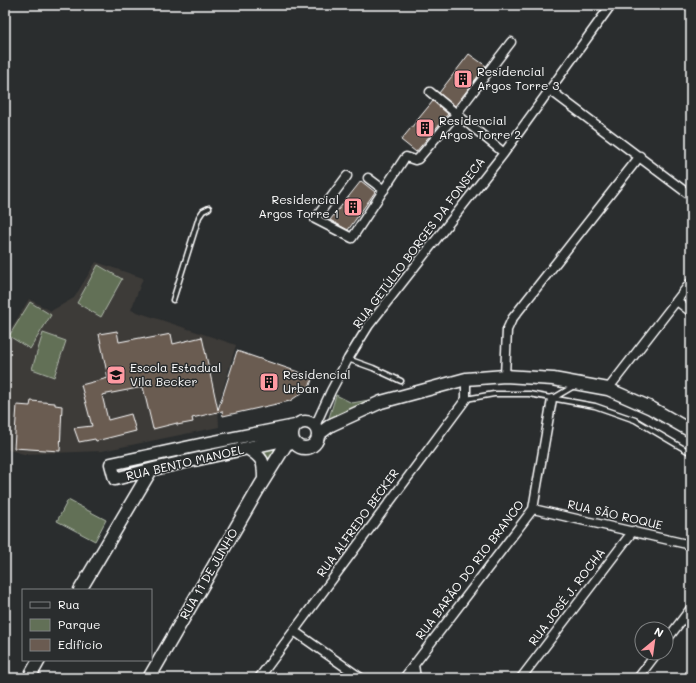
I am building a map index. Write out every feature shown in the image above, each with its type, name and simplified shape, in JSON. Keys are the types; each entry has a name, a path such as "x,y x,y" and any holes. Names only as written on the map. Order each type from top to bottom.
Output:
{"main road":[{"path":"317,430 381,402 466,379 505,376 553,378 608,389 651,408 691,431"},
{"path":"303,422 307,422 317,430 318,438 314,446 306,449 295,437 303,422"},
{"name":"RUA BENTO MANOEL","path":"295,437 115,479 111,464 204,444 295,437"},
{"name":"RUA 11 DE JUNHO","path":"149,678 266,476 285,446 295,437"},
{"path":"247,448 261,458 264,464 266,476"},
{"path":"81,589 151,470"},
{"path":"29,678 38,661"}],"street":[{"name":"RUA GETÚLIO BORGES DA FONSECA","path":"317,430 331,391 348,359 369,326 504,153 611,5"},
{"path":"347,176 315,219 352,238 404,159 406,157 416,160 418,159 456,114 511,42"},
{"path":"550,90 640,156 691,196"},
{"path":"430,92 504,153"},
{"path":"505,376 507,330 512,319 640,156"},
{"path":"368,178 384,190"},
{"path":"608,389 691,282"},
{"path":"677,301 691,312"},
{"path":"466,379 466,399"},
{"name":"RUA ALFREDO BECKER","path":"259,678 466,399"},
{"name":"RUA BARÃO DO RIO BRANCO","path":"404,678 533,509 552,399"},
{"name":"RUA SÃO ROQUE","path":"533,509 691,545"},
{"name":"RUA JOSÉ J. ROCHA","path":"521,678 633,531"},
{"path":"674,630 691,608"},
{"path":"294,631 361,678"},
{"path":"638,678 651,661"},
{"path":"414,665 416,678"}],"lane":[{"path":"173,300 199,217 203,211 209,208"},
{"path":"348,359 373,368 401,381"},
{"path":"552,399 578,383"},
{"path":"466,399 494,394 529,394 595,406 635,420 691,453"}],"shaded area":[{"name":"Escola Estadual Vila Becker","path":"96,262 143,278 131,310 236,345 218,406 219,427 102,451 24,454 5,449 6,338 29,299 51,311 74,298"}],"green space":[{"path":"98,265 122,279 101,317 77,303"},
{"path":"30,302 51,315 30,349 9,336"},
{"path":"43,333 66,341 54,377 32,369"},
{"path":"336,395 352,403 369,400 370,404 328,421"},
{"path":"284,444 266,472 254,449"},
{"path":"68,500 106,520 95,541 57,521"}],"building":[{"name":"Residencial Argos Torre 3","path":"469,54 486,66 455,106 439,93"},
{"name":"Residencial Argos Torre 2","path":"433,101 448,114 416,152 401,140"},
{"name":"Residencial Argos Torre 1","path":"361,181 375,192 348,230 330,220"},
{"path":"117,331 119,342 171,334 173,344 202,337 218,410 237,351 313,377 309,388 290,401 223,416 222,411 192,418 193,422 177,425 177,423 153,429 143,387 102,395 108,420 131,414 136,431 96,441 95,439 79,442 74,428 92,426 81,385 108,378 99,334"},
{"path":"31,401 55,403 55,405 62,406 60,451 14,448 17,405 30,406"}],"place":[{"name":"Residencial Argos Torre 3","path":"463,79"},
{"name":"Residencial Argos Torre 2","path":"425,128"},
{"name":"Residencial Argos Torre 1","path":"353,207"},
{"name":"Escola Estadual Vila Becker","path":"116,375"},
{"name":"Residencial Urban","path":"269,382"}]}
